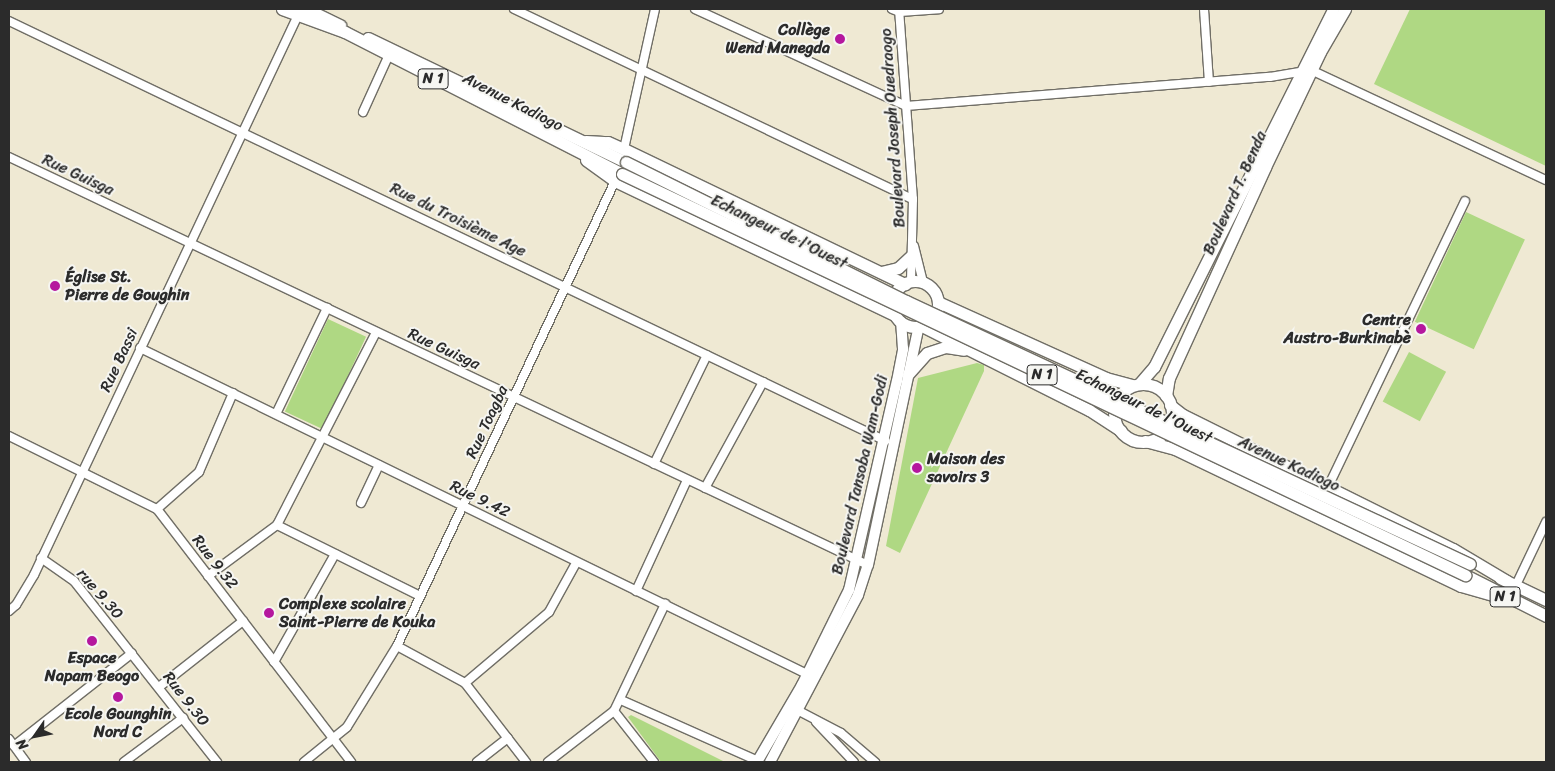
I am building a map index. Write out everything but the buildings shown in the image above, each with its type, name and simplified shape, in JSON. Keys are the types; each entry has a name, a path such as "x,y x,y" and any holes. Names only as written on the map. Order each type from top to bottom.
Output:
{"highway":[{"name":"Avenue Kadiogo","path":"282,9 299,12 345,32 388,57 582,155 618,177"},
{"name":"Avenue Kadiogo","path":"307,9 626,162"},
{"name":"Boulevard T. Benda","path":"1136,385 1154,368 1299,72 1333,9"},
{"name":"Boulevard T. Benda","path":"1168,400 1169,378 1311,70 1345,9"},
{"name":"N 1","path":"584,141 608,142 881,272 908,283 924,283 933,290 938,302 1106,378 1157,388 1183,415 1453,549 1511,583 1546,600"},
{"name":"Echangeur de l'Ouest","path":"626,162 906,301"},
{"name":"N 1","path":"618,177 898,318 921,326 1089,410 1132,439 1174,449 1461,586 1510,600 1546,616"},
{"name":"Echangeur de l'Ouest","path":"618,177 1467,569"},
{"path":"881,272 898,268 913,251"},
{"path":"898,318 895,294 908,283"},
{"name":"Avenue Kadiogo","path":"906,301 1467,569"},
{"path":"921,326 934,316 938,302"},
{"path":"908,374 928,353 936,349 946,347 972,351"},
{"path":"1121,431 1115,419 1115,405 1122,393 1136,385"},
{"path":"1145,441 1157,438 1166,429 1171,417 1168,400"},
{"name":"N 1","path":"1467,569 1511,583"},
{"name":"N 1","path":"1467,569 1510,600"}],"main road":[{"name":"Boulevard Tansoba Wam-Godi","path":"758,762 807,674 863,563 883,439 903,349 898,318"},
{"name":"Boulevard Tansoba Wam-Godi","path":"770,762 845,625 895,445 908,374 921,326"}],"street":[{"path":"514,9 913,198"},
{"path":"624,149 655,9"},
{"path":"695,9 906,106 1209,82 1311,70 1546,180"},
{"path":"892,9 899,11 939,9"},
{"path":"1204,9 1209,82"},
{"name":"Boulevard Joseph Ouedraogo","path":"899,11 913,198 913,251 908,283"},
{"name":"Rue Bassi","path":"9,611 26,590 42,558 189,243 244,133 299,12"},
{"name":"Rue du Troisième Age","path":"9,21 895,445"},
{"path":"363,112 388,57"},
{"name":"Rue Guisga","path":"9,157 863,563"},
{"name":"Rue Toagba","path":"304,762 334,740 360,711 397,646 618,177"},
{"path":"1328,487 1465,201"},
{"name":"Boulevard Joseph Ouedraogo","path":"913,251 924,283"},
{"path":"276,414 327,308"},
{"path":"208,576 277,525 376,332"},
{"name":"Rue 9.42","path":"140,348 576,563 666,604 807,674"},
{"path":"654,464 707,355"},
{"path":"705,488 763,382"},
{"path":"157,509 199,472 234,393"},
{"name":"Rue 9.32","path":"9,436 157,509 351,762"},
{"path":"361,503 379,465"},
{"path":"636,591 687,480"},
{"path":"1511,583 1546,522"},
{"path":"277,525 420,596"},
{"path":"274,662 335,554"},
{"name":"rue 9.30","path":"42,558 74,581 132,654"},
{"path":"465,683 549,612 576,563"},
{"path":"548,762 614,711 666,604"},
{"path":"158,687 243,621"},
{"path":"397,646 465,683 526,762"},
{"path":"26,762 11,742 132,654"},
{"name":"Rue 9.30","path":"132,654 217,762"},
{"path":"621,700 758,762"},
{"path":"614,711 654,762"},
{"path":"799,711 841,733 875,762"},
{"path":"124,762 183,718"},
{"path":"813,718 854,762"},
{"path":"477,762 508,738"}],"green space":[{"path":"1410,9 1546,9 1546,166 1374,84"},
{"path":"1466,212 1525,239 1474,349 1415,322"},
{"path":"328,319 366,337 323,429 285,411"},
{"path":"1409,352 1446,372 1420,421 1383,401"},
{"path":"977,363 984,365 984,371 900,553 886,546 918,378"},
{"path":"631,715 725,762 661,762 628,717"}],"place":[{"name":"Collège Wend Manegda","path":"840,39"},
{"name":"Église St. Pierre de Goughin","path":"55,286"},
{"name":"Centre Austro-Burkinabè","path":"1421,329"},
{"name":"Maison des savoirs 3","path":"917,468"},
{"name":"Complexe scolaire Saint-Pierre de Kouka","path":"269,613"},
{"name":"Espace Napam Beogo","path":"92,641"},
{"name":"Ecole Gounghin Nord C","path":"118,697"}]}
